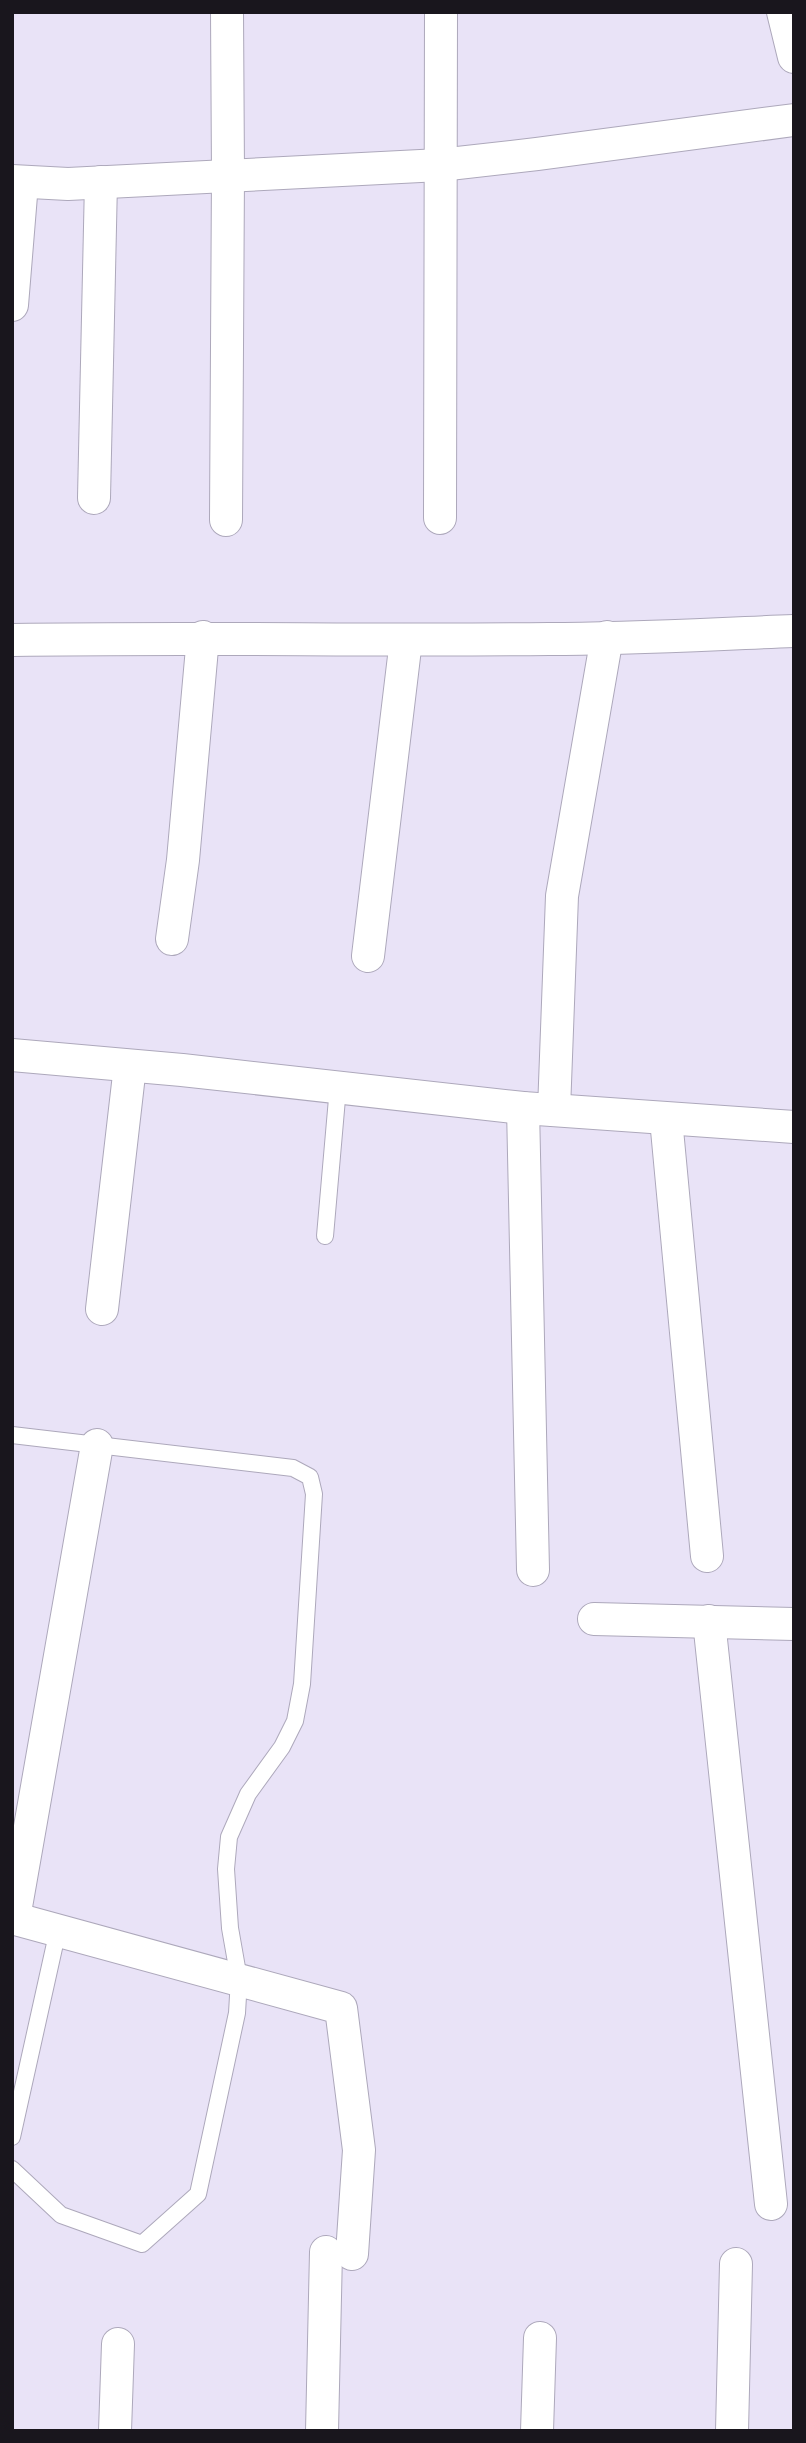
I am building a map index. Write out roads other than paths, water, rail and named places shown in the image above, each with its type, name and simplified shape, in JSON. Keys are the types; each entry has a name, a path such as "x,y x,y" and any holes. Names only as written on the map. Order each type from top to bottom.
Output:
{"street":[{"path":"226,520 227,12"},
{"path":"440,519 441,12"},
{"path":"783,12 794,57"},
{"path":"12,305 17,182 101,182 440,165 794,120"},
{"path":"94,498 101,182"},
{"path":"12,640 203,637 406,640 794,631"},
{"path":"172,939 190,794 203,637"},
{"path":"554,1110 562,896 607,637"},
{"path":"368,956 406,640"},
{"path":"12,1055 523,1108 794,1127"},
{"path":"102,1309 130,1066"},
{"path":"523,1108 533,1570"},
{"path":"666,1119 707,1556"},
{"path":"97,1445 13,1918 341,2008 359,2150 339,2253 322,2431"},
{"path":"594,1619 794,1624"},
{"path":"709,1621 771,2204"},
{"path":"732,2431 736,2264"},
{"path":"537,2431 540,2338"},
{"path":"115,2431 118,2344"}],"lane":[{"path":"325,1236 338,1087"},
{"path":"12,1435 293,1468 310,1477 314,1494 302,1684 295,1721 282,1747 248,1794 229,1837 226,1869 230,1928 239,1979 237,2013 198,2194 142,2244 61,2215 12,2169"},
{"path":"12,2137 58,1930"}]}
